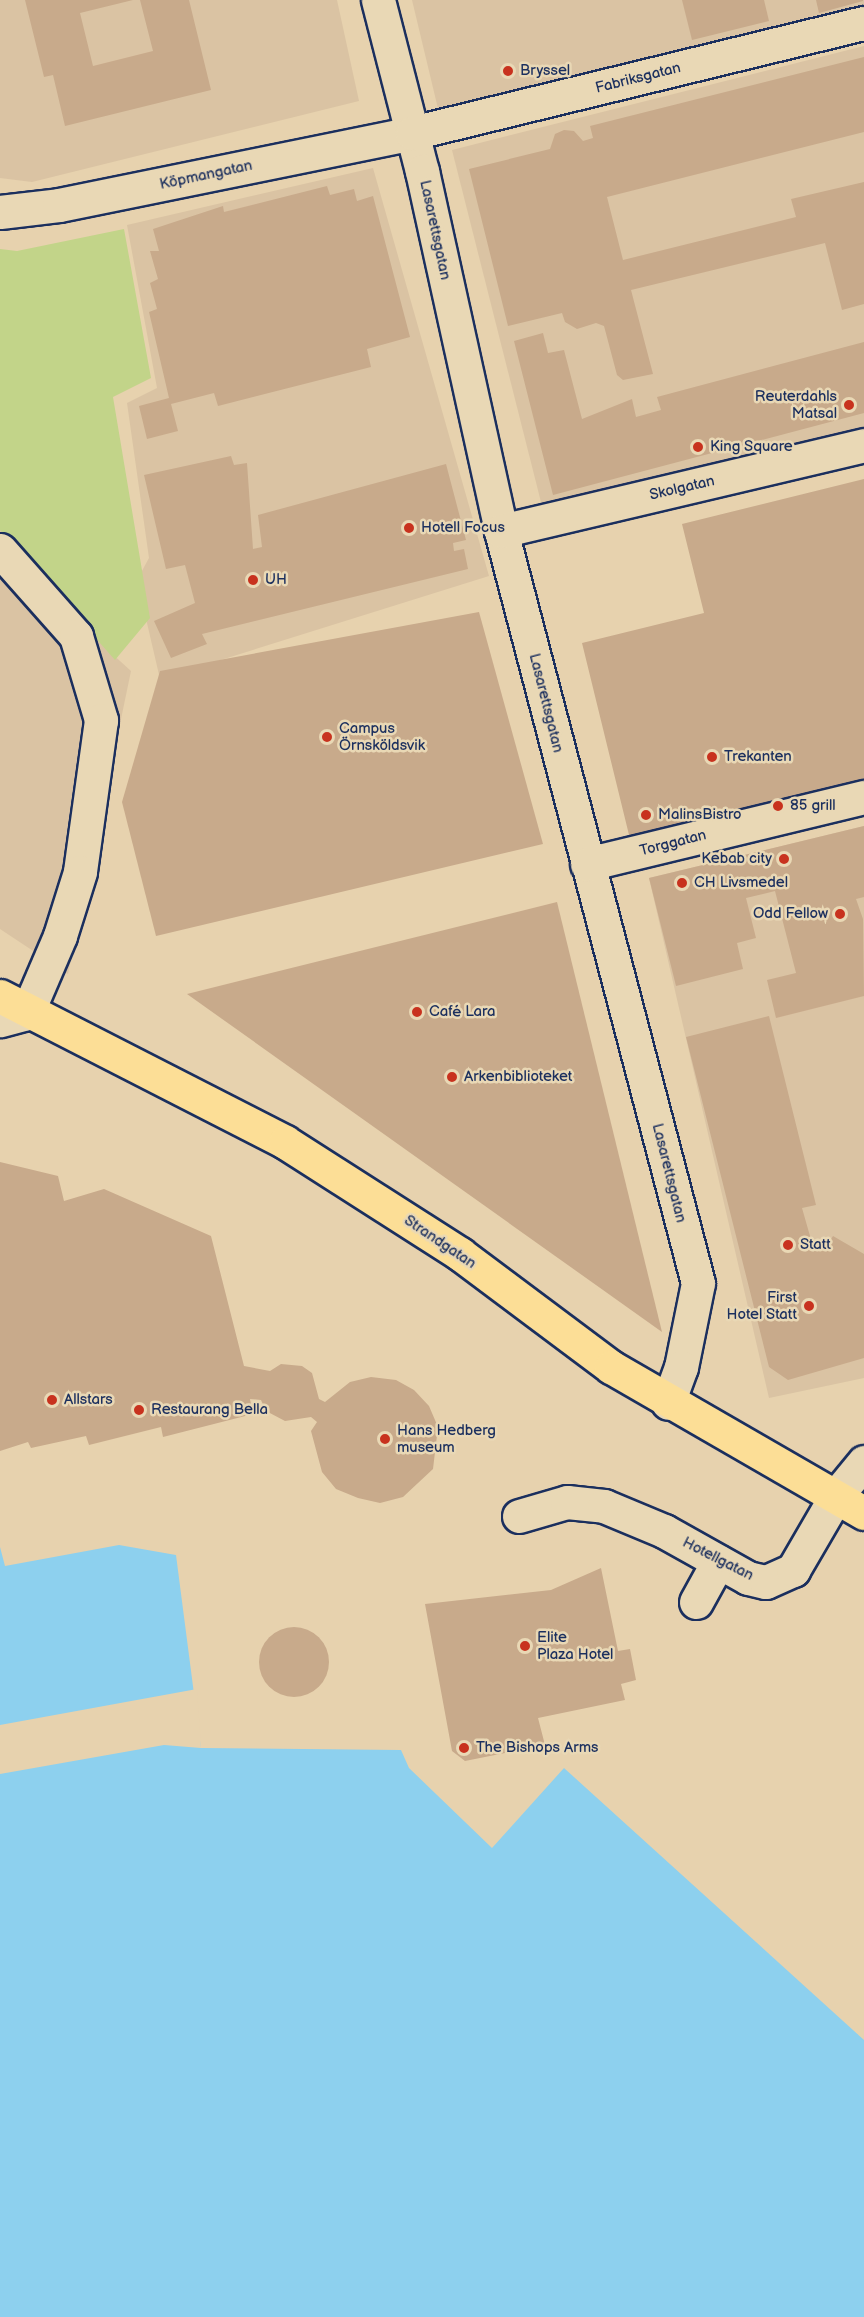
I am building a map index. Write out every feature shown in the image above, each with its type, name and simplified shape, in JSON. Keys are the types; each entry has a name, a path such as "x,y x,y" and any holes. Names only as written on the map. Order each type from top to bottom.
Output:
{"main road":[{"name":"Strandgatan","path":"9,1009 285,1142 460,1254 611,1367 668,1403 864,1513"}],"street":[{"name":"Lasarettsgatan","path":"378,0 412,133 501,531 698,1283 681,1367 668,1403"},
{"name":"Fabriksgatan","path":"412,133 864,23"},
{"name":"Köpmangatan","path":"0,212 59,205 412,133"},
{"name":"Skolgatan","path":"501,531 864,445"},
{"path":"0,550 76,636 101,720 80,872 60,936 9,1009"},
{"name":"Torggatan","path":"587,864 864,797"},
{"name":"Hotellgatan","path":"519,1516 567,1502 604,1506 664,1530 748,1578 781,1579 793,1570 836,1496 864,1462"},
{"path":"696,1602 718,1562"}],"shaded area":[{"path":"0,0 337,0 359,101 32,182 0,178"},
{"name":"Bryssel","path":"412,0 864,0 864,15 440,117"},
{"path":"864,46 864,433 544,514 452,150"},
{"path":"373,168 489,576 160,679 137,580 149,558 127,403 157,388 127,225"},
{"path":"0,510 109,651 131,671 68,974 0,929"},
{"path":"864,826 864,1378 769,1398 649,878"}],"green space":[{"path":"124,229 151,378 113,397 150,618 115,660 0,530 0,249 17,251"}],"water":[{"path":"119,1545 176,1555 201,1748 401,1750 409,1768 492,1848 564,1768 864,2040 864,2317 0,2317 0,1547 5,1566"}],"pier":[{"path":"197,1689 201,1748 164,1745 0,1774 0,1725"}],"building":[{"path":"25,0 133,0 80,13 93,66 153,51 140,0 189,0 211,90 65,126 53,75 44,77"},
{"path":"682,0 764,0 769,21 692,40"},
{"path":"816,0 863,0 863,1 819,13"},
{"path":"864,57 864,132 607,197 623,260 796,217 791,199 864,182 864,304 842,310 825,243 631,290 653,374 623,380 617,375 604,326 596,323 577,329 565,322 562,313 508,326 469,169 550,149 555,134 564,130 574,131 583,141 593,138 590,126"},
{"path":"327,186 330,195 354,189 357,201 373,196 410,337 367,349 371,367 218,406 214,393 171,404 178,431 147,439 139,406 169,398 149,312 157,309 150,283 158,279 150,251 159,251 153,229 223,206 224,212"},
{"path":"543,333 548,353 564,350 582,419 632,399 636,417 661,410 657,397 864,342 864,413 553,495 514,341"},
{"path":"231,456 234,465 247,463 253,549 262,547 258,515 446,464 466,540 453,543 454,551 464,549 468,569 202,634 207,644 171,658 154,621 195,603 185,565 166,569 144,475"},
{"path":"864,479 864,781 630,839 582,643 704,613 682,524"},
{"name":"Campus Örnsköldsvik","path":"479,612 543,844 156,936 122,802 160,671"},
{"path":"864,826 864,897 856,899 863,919 864,996 776,1018 767,980 796,973 775,891 746,898 756,938 737,943 743,969 676,986 649,878"},
{"name":"Arkenbiblioteket","path":"557,902 662,1332 187,994"},
{"path":"769,1016 816,1205 802,1208 814,1250 826,1247 833,1236 864,1254 864,1358 788,1380 769,1367 686,1037"},
{"path":"0,1162 58,1176 64,1201 104,1189 211,1236 244,1366 270,1371 281,1364 302,1366 312,1373 319,1399 325,1402 350,1382 371,1377 396,1380 414,1390 429,1406 438,1427 433,1469 403,1497 380,1503 358,1498 336,1489 322,1472 311,1431 317,1422 311,1417 285,1421 266,1411 261,1400 250,1399 253,1414 163,1437 161,1427 89,1445 86,1436 31,1448 28,1442 0,1451"},
{"path":"601,1568 618,1651 630,1649 636,1680 621,1684 625,1700 538,1718 545,1745 465,1761 452,1751 425,1604 551,1590"},
{"path":"294,1627 307,1630 319,1637 326,1649 329,1662 326,1675 319,1687 307,1694 294,1697 281,1694 269,1687 262,1675 259,1662 262,1649 269,1637 281,1630"}],"place":[{"name":"Bryssel","path":"508,71"},
{"name":"Reuterdahls Matsal","path":"849,405"},
{"name":"King Square","path":"698,447"},
{"name":"Hotell Focus","path":"409,528"},
{"name":"UH","path":"253,580"},
{"name":"Campus Örnsköldsvik","path":"327,737"},
{"name":"Trekanten","path":"712,757"},
{"name":"85 grill","path":"778,806"},
{"name":"MalinsBistro","path":"646,815"},
{"name":"Kebab city","path":"784,859"},
{"name":"CH Livsmedel","path":"682,883"},
{"name":"Odd Fellow","path":"840,914"},
{"name":"Café Lara","path":"417,1012"},
{"name":"Arkenbiblioteket","path":"452,1077"},
{"name":"Statt","path":"788,1245"},
{"name":"First Hotel Statt","path":"809,1306"},
{"name":"Allstars","path":"52,1400"},
{"name":"Restaurang Bella","path":"139,1410"},
{"name":"Hans Hedberg museum","path":"385,1439"},
{"name":"Elite Plaza Hotel","path":"525,1646"},
{"name":"The Bishops Arms","path":"464,1748"}]}
